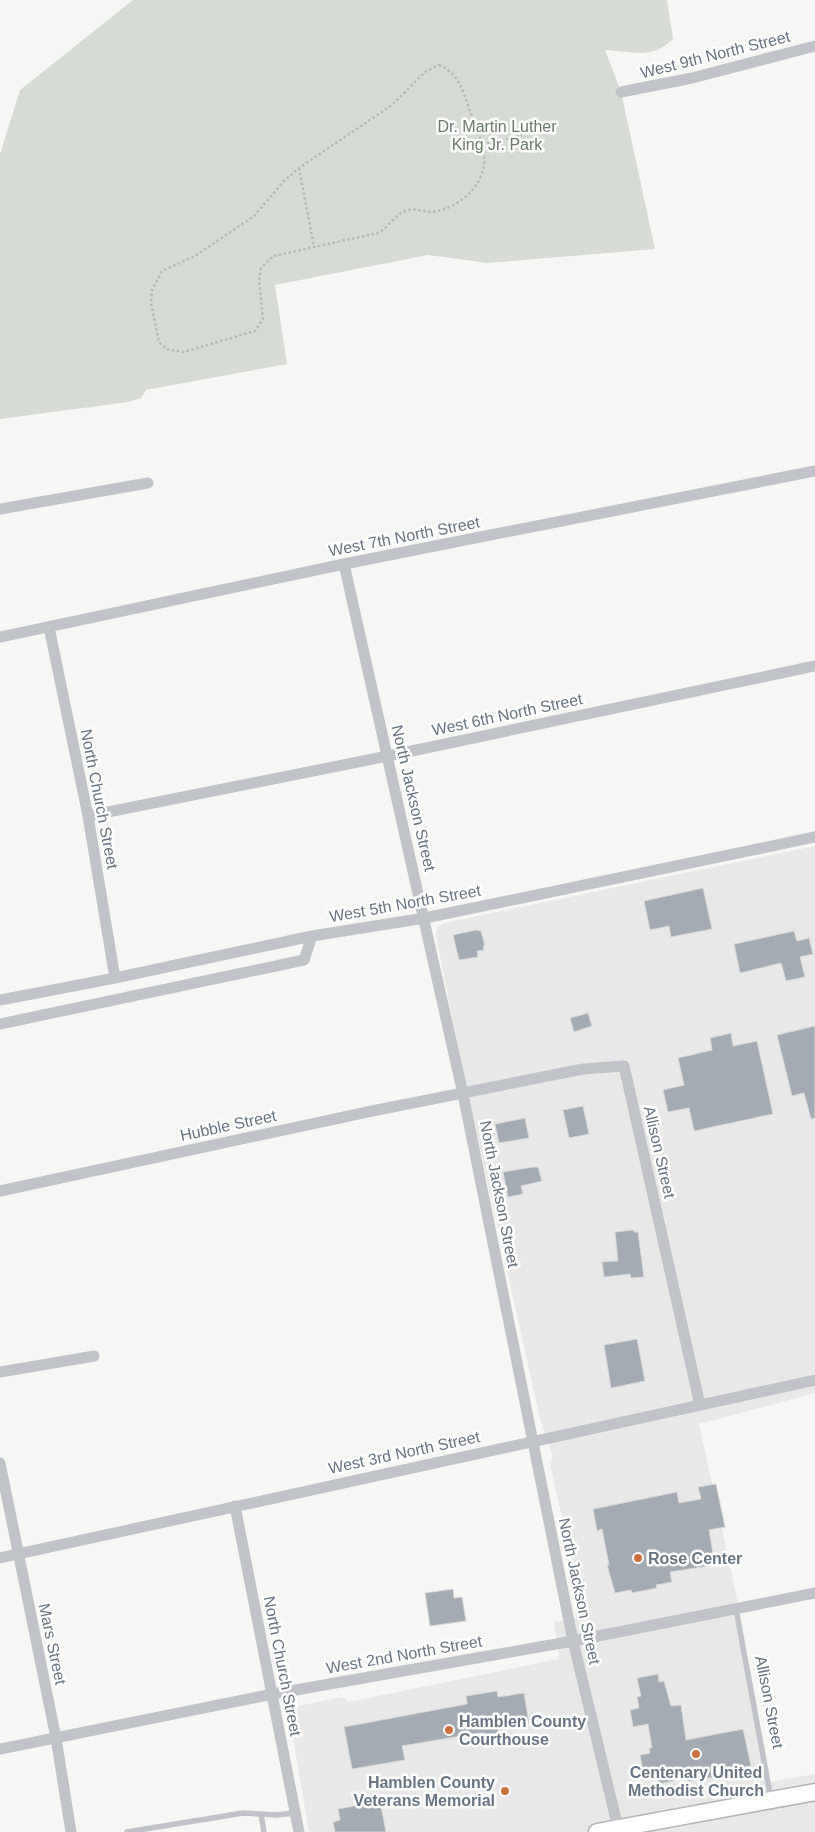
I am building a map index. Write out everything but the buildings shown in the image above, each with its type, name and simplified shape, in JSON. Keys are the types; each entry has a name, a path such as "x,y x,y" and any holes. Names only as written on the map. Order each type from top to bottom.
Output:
{"main road":[{"path":"597,1832 619,1830 815,1792"}],"street":[{"name":"West 9th North Street","path":"621,92 692,78 815,46"},
{"name":"West 7th North Street","path":"0,637 344,564 815,471"},
{"path":"0,509 148,483"},
{"name":"North Jackson Street","path":"344,564 425,918 439,994 464,1094 573,1641 619,1830"},
{"name":"North Church Street","path":"48,627 88,816 115,978"},
{"name":"West 6th North Street","path":"88,816 388,756 815,666"},
{"name":"West 5th North Street","path":"0,1000 115,978 312,936 425,918 815,838"},
{"path":"0,1024 304,960 312,936"},
{"name":"Allison Street","path":"464,1094 583,1069 624,1066 700,1405"},
{"name":"Hubble Street","path":"0,1190 372,1111 464,1094"},
{"path":"0,1372 94,1356"},
{"name":"West 3rd North Street","path":"0,1558 533,1440 815,1380"},
{"name":"Mars Street","path":"0,1463 56,1738 71,1832"},
{"name":"North Church Street","path":"235,1506 299,1832"},
{"name":"West 2nd North Street","path":"0,1749 273,1694 573,1641 815,1593"}],"lane":[{"name":"Allison Street","path":"736,1610 771,1800"},
{"path":"127,1832 243,1813 276,1815 296,1813"},
{"path":"261,1814 264,1832"}],"path":[{"path":"439,65 450,68 461,87 482,145 484,164 481,176 467,196 451,207 436,212 408,210 399,214 388,227 378,232 273,256 265,262 259,280 263,319 255,331 184,352 166,349 159,342 151,302 152,290 162,271 195,256 254,216 284,181 299,168 392,105 425,72 439,65"},
{"path":"482,145 522,135"},
{"path":"299,168 314,247"}],"shaded area":[{"path":"815,846 815,1393 699,1424 736,1594 769,1782 815,1774 815,1832 309,1832 288,1708 343,1697 349,1702 558,1659 554,1622 584,1617 550,1464 553,1457 540,1419 460,1058 436,935 437,927 444,923"}],"green space":[{"name":"Dr. Martin Luther King Jr. Park","path":"133,0 667,0 673,39 665,46 657,50 641,53 605,50 621,92 655,249 488,263 428,255 275,285 287,364 146,390 141,398 128,402 0,419 0,154 20,90"}],"place":[{"name":"Rose Center","path":"638,1558"},
{"name":"Hamblen County Courthouse","path":"449,1730"},
{"name":"Centenary United Methodist Church","path":"696,1754"},
{"name":"Hamblen County Veterans Memorial","path":"505,1791"}]}
